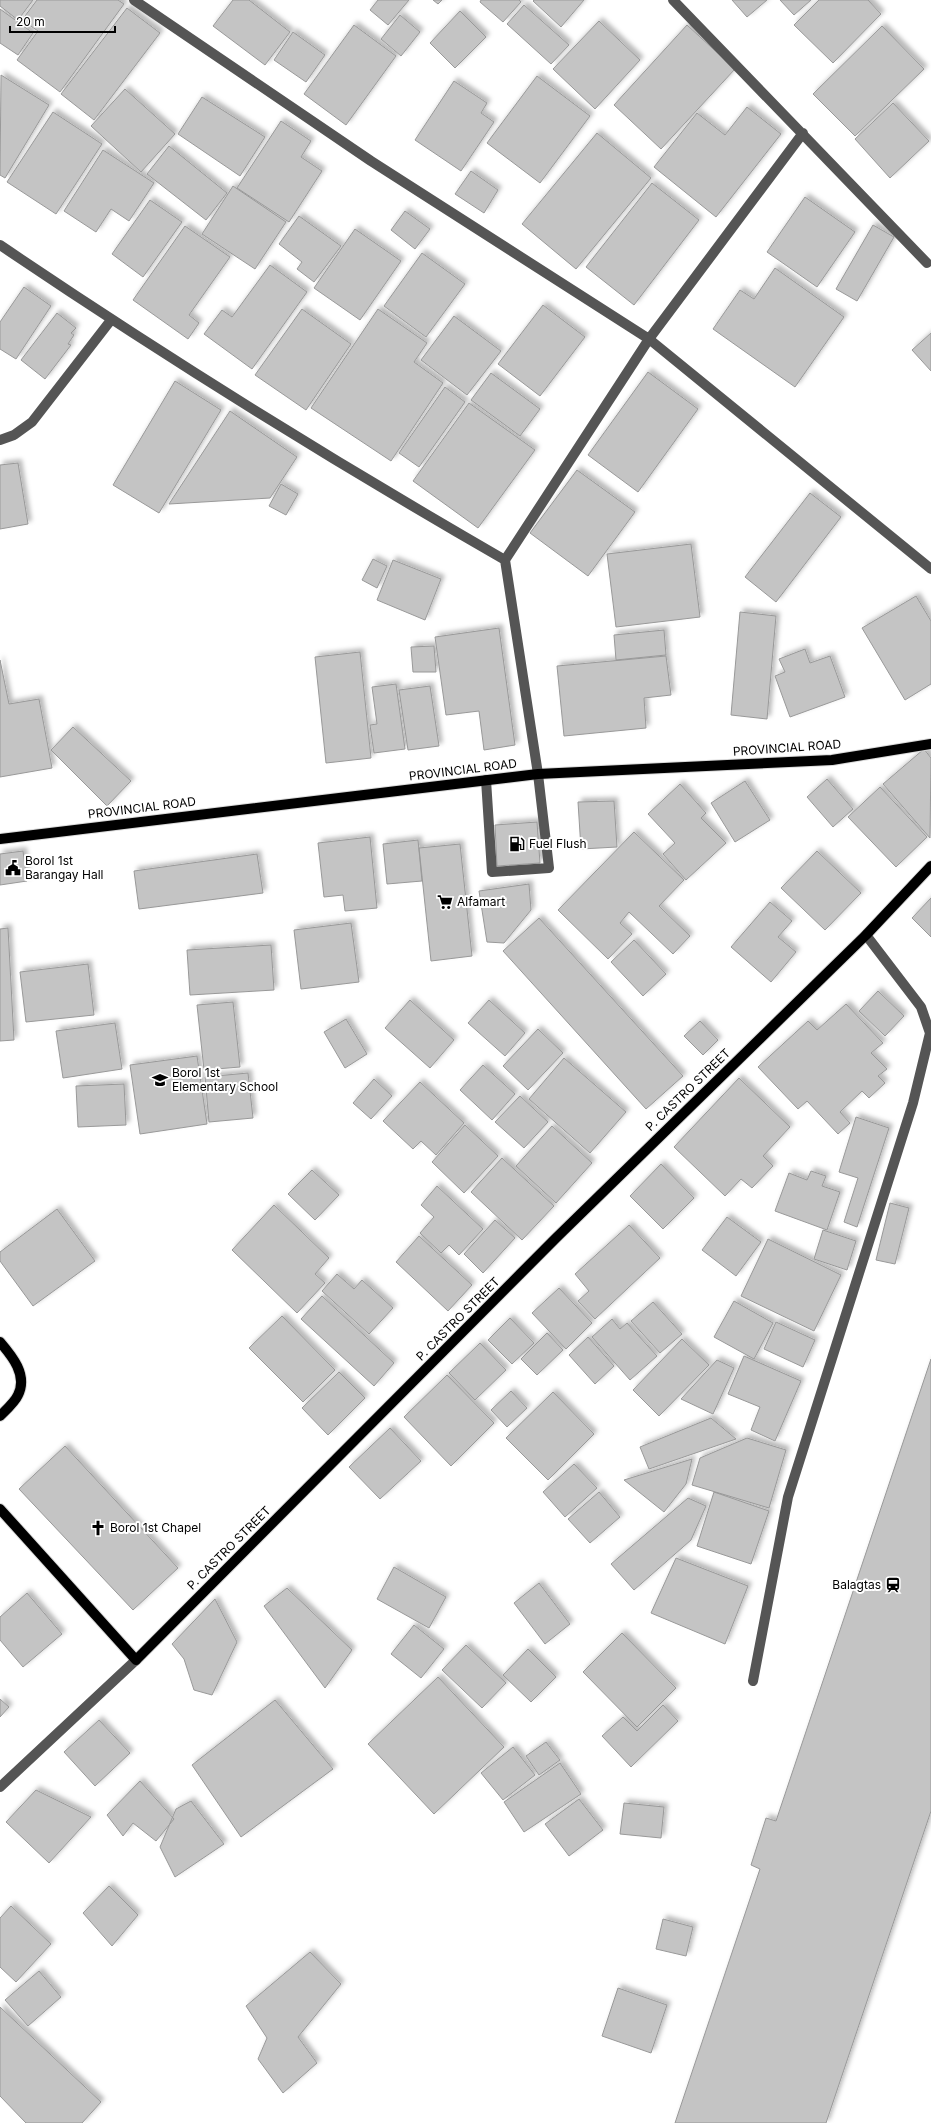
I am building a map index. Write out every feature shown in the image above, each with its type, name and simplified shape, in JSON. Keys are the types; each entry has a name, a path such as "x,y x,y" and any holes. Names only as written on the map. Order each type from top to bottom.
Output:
{"main road":[{"name":"PROVINCIAL ROAD","path":"0,839 538,774 832,760 931,744"},
{"name":"P. CASTRO STREET","path":"136,1660 556,1238 866,935 931,866"},
{"path":"0,1342 14,1359 21,1376 19,1394 0,1416"},
{"path":"0,1509 42,1558 136,1660"}],"street":[{"path":"134,0 371,161 649,339 931,569"},
{"path":"673,0 927,263"},
{"path":"486,780 492,872 549,868 538,774 506,560 649,339 802,133"},
{"path":"0,245 111,320 428,516 506,560"},
{"path":"0,440 14,435 32,422 111,320"},
{"path":"752,1681 788,1497 913,1103 930,1033 921,1007 866,935"},
{"name":"P. CASTRO STREET","path":"0,1787 136,1660"}],"building":[{"path":"0,0 33,0 18,20 0,6"},
{"path":"37,0 118,0 124,4 60,92 17,60 38,31 22,20"},
{"path":"233,0 249,0 290,32 265,65 213,26"},
{"path":"378,0 409,0 388,25 370,10"},
{"path":"433,0 442,0 438,4"},
{"path":"481,0 519,0 521,2 503,22 480,2"},
{"path":"584,0 561,27 533,1"},
{"path":"732,0 767,0 747,17"},
{"path":"780,0 811,0 794,15"},
{"path":"819,0 868,0 881,14 833,63 794,25"},
{"path":"524,5 569,45 551,64 507,24"},
{"path":"127,8 160,33 94,120 61,94"},
{"path":"0,9 33,33 18,55 0,43"},
{"path":"460,11 486,37 455,68 430,43"},
{"path":"400,15 420,32 401,56 381,39"},
{"path":"599,21 640,60 595,109 553,69"},
{"path":"354,25 396,56 346,125 304,94"},
{"path":"687,25 735,69 661,149 614,105"},
{"path":"882,26 924,69 855,136 813,94"},
{"path":"293,32 325,55 306,82 274,60"},
{"path":"1,75 49,105 5,178 0,175"},
{"path":"537,76 590,116 540,183 487,143"},
{"path":"454,81 487,103 481,113 494,122 461,171 415,140"},
{"path":"125,89 175,134 141,172 91,126"},
{"path":"202,97 265,137 240,176 178,134"},
{"path":"893,103 929,141 890,178 855,139"},
{"path":"747,107 781,134 716,217 654,167 697,113 725,135"},
{"path":"53,112 102,144 56,214 7,182"},
{"path":"281,121 311,141 301,157 322,171 289,222 237,188"},
{"path":"597,133 651,178 576,269 522,224"},
{"path":"169,146 227,193 206,220 147,174"},
{"path":"103,150 154,183 129,221 111,209 96,232 64,211"},
{"path":"471,171 498,190 484,213 455,194"},
{"path":"652,183 699,220 634,305 586,267"},
{"path":"233,186 286,222 255,269 202,234"},
{"path":"805,197 855,232 817,287 767,252"},
{"path":"150,200 182,222 143,277 112,254"},
{"path":"405,211 430,229 415,249 391,230"},
{"path":"299,216 341,246 314,282 297,269 302,262 279,244"},
{"path":"873,225 894,237 857,301 836,289"},
{"path":"185,226 230,257 189,315 199,323 188,339 133,300"},
{"path":"355,229 401,261 360,320 314,288"},
{"path":"422,253 465,284 426,337 384,306"},
{"path":"270,265 307,292 252,369 204,334 222,310 232,317"},
{"path":"775,268 844,317 795,387 713,329 740,290 754,299"},
{"path":"24,287 51,306 16,359 0,349 0,322"},
{"path":"543,305 585,337 540,396 498,364"},
{"path":"302,309 351,344 306,410 255,375"},
{"path":"378,309 427,343 414,362 443,383 391,461 311,408"},
{"path":"57,313 76,328 71,333 74,335 68,344 71,345 45,379 21,360"},
{"path":"454,316 501,351 467,395 421,360"},
{"path":"931,333 931,371 912,350"},
{"path":"648,372 698,409 638,492 588,455"},
{"path":"491,373 540,409 520,436 471,400"},
{"path":"175,381 221,410 159,513 113,485"},
{"path":"445,387 465,402 419,467 399,453"},
{"path":"469,403 535,450 478,528 413,481"},
{"path":"230,411 297,457 270,498 169,504"},
{"path":"18,463 28,524 0,529 0,465"},
{"path":"577,470 635,512 588,576 530,533"},
{"path":"281,484 298,494 286,515 269,506"},
{"path":"810,493 841,517 776,602 745,577"},
{"path":"691,544 700,617 616,627 607,554"},
{"path":"373,559 387,566 377,588 362,580"},
{"path":"393,560 441,579 425,620 377,600"},
{"path":"916,596 931,621 931,684 905,700 862,628"},
{"path":"740,612 776,616 767,719 731,715"},
{"path":"499,628 515,745 484,750 479,711 446,715 435,637"},
{"path":"664,630 666,655 616,660 614,635"},
{"path":"434,646 436,672 413,672 411,647"},
{"path":"805,649 810,663 830,656 845,697 790,717 775,676 785,672 779,659"},
{"path":"360,652 371,758 326,763 315,657"},
{"path":"666,656 671,695 644,698 646,728 564,736 557,666"},
{"path":"0,660 9,704 39,699 52,768 0,777"},
{"path":"396,684 405,749 374,753 370,725 377,724 372,687"},
{"path":"430,686 439,746 408,750 399,690"},
{"path":"73,727 131,781 107,806 51,750"},
{"path":"924,749 931,758 930,838 883,784"},
{"path":"827,779 853,809 833,827 807,797"},
{"path":"745,781 770,820 735,842 711,803"},
{"path":"680,784 706,813 701,818 726,843 686,880 663,854 675,843 648,814"},
{"path":"880,787 927,837 896,867 848,817"},
{"path":"614,801 617,847 581,849 578,802"},
{"name":"Fuel Flush","path":"537,822 540,863 497,866 495,825"},
{"path":"634,832 684,880 659,906 690,936 673,954 629,912 620,923 632,934 608,959 558,910"},
{"path":"370,837 377,908 345,911 343,895 324,897 318,843"},
{"path":"418,840 422,881 387,884 383,844"},
{"name":"Alfamart","path":"460,844 472,956 431,961 419,848"},
{"name":"Borol 1st Barangay Hall","path":"23,851 27,881 0,885 0,854"},
{"path":"817,851 861,893 825,930 781,888"},
{"path":"257,854 263,893 139,909 134,871"},
{"path":"529,884 531,910 504,943 487,942 479,891"},
{"path":"931,898 931,937 912,918"},
{"path":"770,902 792,921 778,937 796,952 771,982 731,947"},
{"path":"539,918 683,1076 646,1109 503,951"},
{"path":"351,923 359,982 301,989 294,930"},
{"path":"8,928 14,1040 0,1041 0,929"},
{"path":"634,940 666,974 643,996 611,962"},
{"path":"271,945 274,990 190,995 187,950"},
{"path":"88,964 94,1015 26,1022 20,972"},
{"path":"878,991 904,1016 885,1036 859,1011"},
{"path":"410,1000 454,1040 430,1068 385,1028"},
{"path":"489,1000 525,1033 505,1056 468,1023"},
{"path":"233,1002 240,1067 204,1070 197,1005"},
{"path":"846,1004 883,1043 871,1053 887,1069 878,1076 885,1083 869,1098 862,1091 840,1112 850,1123 838,1134 807,1101 798,1109 758,1067 808,1021 817,1030"},
{"path":"346,1019 367,1054 345,1068 324,1032"},
{"path":"700,1021 718,1040 703,1055 684,1036"},
{"path":"115,1023 122,1069 63,1078 56,1031"},
{"path":"538,1029 563,1053 528,1090 503,1066"},
{"path":"197,1056 207,1124 140,1134 130,1065"},
{"path":"564,1058 626,1112 590,1153 529,1099"},
{"path":"483,1065 515,1094 492,1120 460,1090"},
{"path":"248,1073 253,1118 209,1122 205,1077"},
{"path":"739,1078 790,1127 763,1156 773,1166 752,1188 741,1179 725,1196 674,1147"},
{"path":"374,1079 392,1096 371,1119 353,1103"},
{"path":"420,1082 464,1123 436,1155 421,1141 413,1149 383,1121"},
{"path":"124,1084 126,1125 78,1127 76,1086"},
{"path":"520,1096 548,1122 524,1148 495,1122"},
{"path":"856,1117 889,1128 857,1227 844,1222 858,1178 839,1172"},
{"path":"465,1125 498,1156 464,1193 432,1162"},
{"path":"552,1126 592,1163 556,1203 516,1166"},
{"path":"502,1158 554,1206 522,1240 471,1192"},
{"path":"661,1164 694,1198 663,1229 630,1196"},
{"path":"312,1170 339,1195 315,1220 288,1194"},
{"path":"811,1171 826,1176 822,1186 840,1192 827,1230 775,1211 789,1173 807,1180"},
{"path":"437,1186 483,1229 459,1255 449,1245 441,1253 420,1233 434,1217 421,1205"},
{"path":"890,1203 909,1208 895,1264 876,1260"},
{"path":"274,1205 329,1258 315,1274 325,1283 297,1313 232,1250"},
{"path":"57,1209 95,1261 33,1306 0,1261 0,1252"},
{"path":"727,1217 761,1242 736,1276 702,1250"},
{"path":"495,1220 515,1238 483,1273 464,1254"},
{"path":"629,1225 660,1258 595,1319 578,1301 589,1291 575,1274"},
{"path":"823,1230 856,1241 847,1270 814,1259"},
{"path":"419,1236 472,1285 448,1311 396,1262"},
{"path":"768,1239 841,1275 814,1331 741,1296"},
{"path":"337,1274 354,1289 362,1280 393,1308 369,1334 322,1291"},
{"path":"559,1288 592,1323 566,1349 532,1313"},
{"path":"322,1296 394,1363 374,1386 301,1319"},
{"path":"734,1301 773,1323 754,1359 714,1337"},
{"path":"653,1302 682,1334 660,1353 631,1321"},
{"path":"282,1316 335,1370 303,1402 249,1348"},
{"path":"510,1318 534,1343 512,1364 488,1340"},
{"path":"612,1319 620,1329 627,1323 657,1356 630,1380 592,1337"},
{"path":"776,1322 815,1340 803,1367 764,1349"},
{"path":"547,1333 563,1350 537,1375 521,1359"},
{"path":"588,1337 614,1366 595,1384 569,1355"},
{"path":"682,1339 709,1365 659,1416 633,1390"},
{"path":"480,1343 506,1370 475,1400 449,1373"},
{"path":"744,1356 801,1381 775,1441 751,1430 760,1407 728,1394"},
{"name":"Balagtas","path":"931,1359 931,1811 826,2123 675,2123 760,1869 751,1865 766,1818 776,1821"},
{"path":"717,1360 734,1368 713,1414 681,1399"},
{"path":"339,1372 365,1398 328,1435 302,1408"},
{"path":"447,1375 494,1423 451,1466 404,1417"},
{"path":"511,1391 527,1408 507,1427 491,1410"},
{"path":"553,1392 594,1434 548,1480 506,1438"},
{"path":"711,1418 736,1439 649,1469 640,1447"},
{"path":"390,1428 421,1461 380,1499 349,1467"},
{"path":"747,1438 786,1450 769,1508 692,1485 700,1458"},
{"name":"Borol 1st Chapel","path":"65,1446 178,1568 133,1610 19,1489"},
{"path":"692,1459 686,1484 664,1512 624,1480"},
{"path":"574,1464 597,1488 565,1517 543,1492"},
{"path":"599,1492 620,1517 590,1543 568,1519"},
{"path":"714,1492 769,1511 751,1564 697,1546"},
{"path":"688,1498 706,1506 691,1540 634,1590 611,1564"},
{"path":"676,1558 748,1586 725,1644 651,1613"},
{"path":"394,1567 446,1597 429,1628 377,1599"},
{"path":"539,1583 570,1624 545,1644 514,1603"},
{"path":"287,1588 352,1650 325,1688 264,1606"},
{"path":"27,1593 62,1634 23,1667 0,1640 0,1617"},
{"path":"215,1599 237,1642 212,1695 194,1690 184,1659 172,1644"},
{"path":"414,1625 444,1649 421,1678 391,1654"},
{"path":"622,1633 676,1688 637,1727 583,1672"},
{"path":"466,1645 506,1683 482,1708 442,1670"},
{"path":"528,1649 556,1677 531,1702 503,1675"},
{"path":"438,1677 504,1747 434,1814 368,1744"},
{"path":"0,1699 9,1707 0,1717"},
{"path":"275,1700 333,1769 241,1837 192,1765"},
{"path":"663,1705 678,1721 631,1767 602,1736 623,1717 637,1731"},
{"path":"99,1720 130,1753 95,1786 64,1752"},
{"path":"546,1742 560,1760 539,1775 526,1756"},
{"path":"513,1747 535,1775 503,1800 481,1773"},
{"path":"560,1763 581,1794 524,1832 504,1802"},
{"path":"140,1781 174,1819 156,1841 133,1823 123,1836 107,1815"},
{"path":"36,1790 91,1817 49,1863 6,1822"},
{"path":"579,1799 603,1830 569,1856 545,1824"},
{"path":"191,1801 224,1844 175,1877 160,1847 176,1809"},
{"path":"624,1803 664,1807 661,1838 620,1834"},
{"path":"109,1886 138,1915 112,1946 83,1913"},
{"path":"11,1906 51,1944 16,1982 0,1967 0,1918"},
{"path":"663,1919 693,1927 686,1956 656,1949"},
{"path":"310,1952 341,1984 298,2037 317,2063 283,2093 258,2059 267,2038 246,2006"},
{"path":"39,1971 61,1997 28,2026 5,2000"},
{"path":"618,1988 667,2005 651,2053 602,2036"},
{"path":"0,2007 101,2102 82,2123 26,2123 0,2096"}],"place":[{"name":"Fuel Flush","path":"517,844"},
{"name":"Borol 1st Barangay Hall","path":"13,868"},
{"name":"Alfamart","path":"445,902"},
{"name":"Borol 1st Elementary School","path":"160,1080"},
{"name":"Borol 1st Chapel","path":"98,1528"},
{"name":"Balagtas","path":"893,1585"}]}
